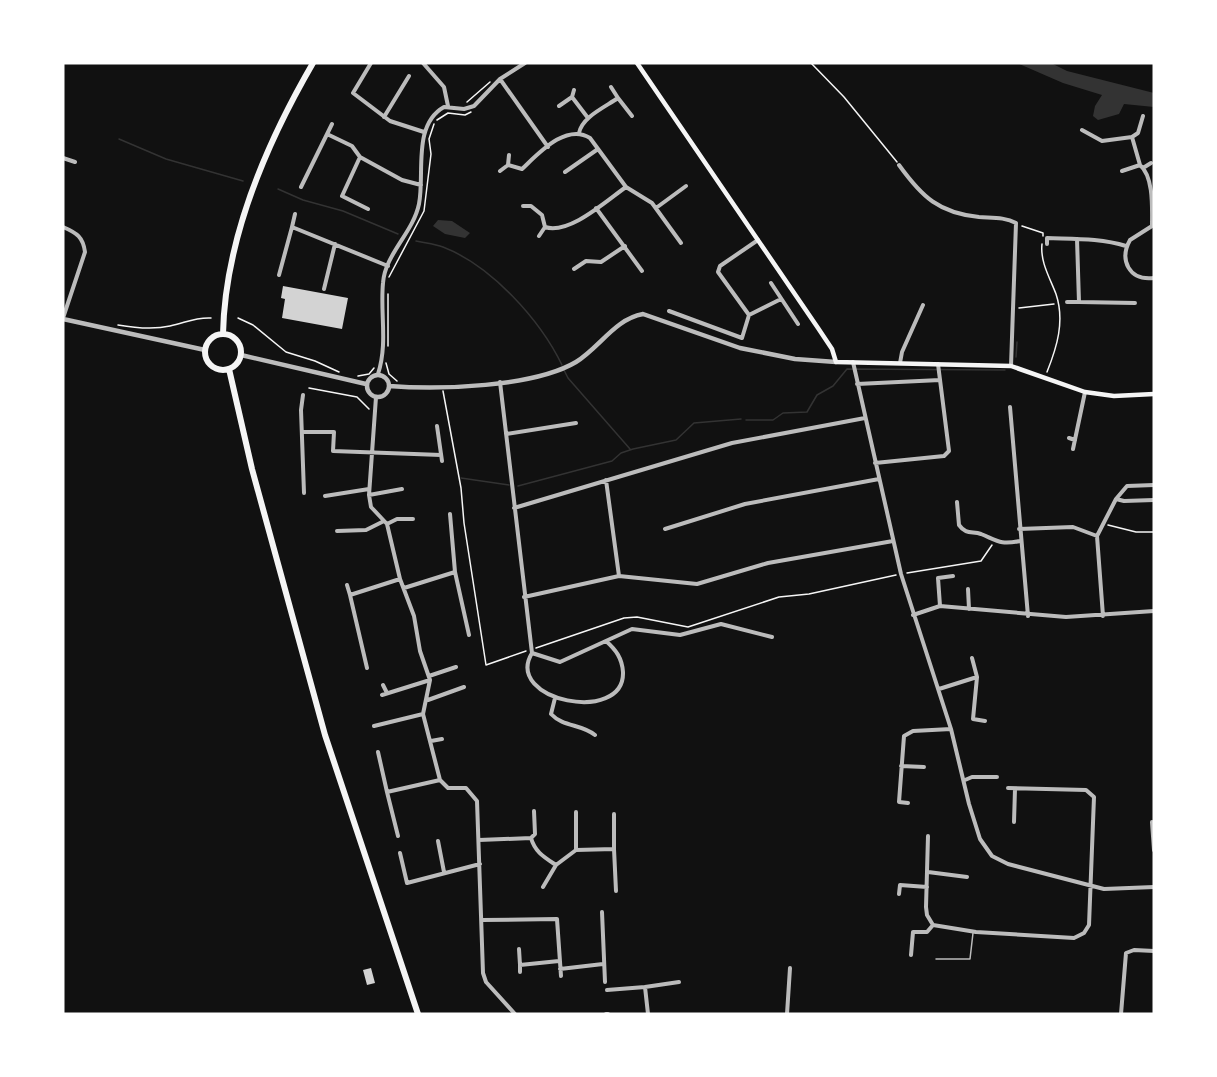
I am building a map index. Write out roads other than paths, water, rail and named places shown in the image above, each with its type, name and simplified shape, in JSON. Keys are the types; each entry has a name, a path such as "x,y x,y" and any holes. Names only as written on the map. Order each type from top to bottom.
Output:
{"highway":[{"path":"223,334 232,265 244,218 285,113 313,63"},
{"path":"223,334 236,340 241,355 237,363 229,369 213,368 207,361 205,350 211,338 223,334"},
{"path":"229,369 252,469 325,735 418,1014"}],"main road":[{"path":"637,63 827,342 836,362 854,366 900,363 938,367 1011,366 1085,392 1114,396 1154,394"}],"street":[{"path":"371,63 353,93 378,109 384,117 424,132"},
{"path":"423,63 444,87 448,106"},
{"path":"378,374 384,343 382,284 388,266 415,219 421,185 424,132 436,111 448,106 464,109 474,106 500,79 525,63"},
{"path":"384,117 409,76"},
{"path":"500,79 548,147"},
{"path":"611,87 632,116"},
{"path":"559,106 572,97 574,90"},
{"path":"572,97 588,118"},
{"path":"579,133 580,127 588,118 618,98"},
{"path":"1082,130 1102,141 1132,137 1138,133 1143,116"},
{"path":"301,188 332,124"},
{"path":"508,165 522,169 548,147 569,134 579,133 590,138 626,187 648,199 681,243"},
{"path":"327,134 352,146 360,158 402,180 421,185"},
{"path":"1132,137 1152,194 1153,226 1134,235 1126,246 1125,262 1128,269 1140,277 1154,278"},
{"path":"565,172 598,149"},
{"path":"500,171 508,165 509,155"},
{"path":"63,158 75,162"},
{"path":"360,158 342,196 368,209"},
{"path":"1122,171 1151,163"},
{"path":"899,165 938,207 960,215 1008,219 1016,223 1011,366"},
{"path":"656,208 686,186"},
{"path":"545,227 552,229 579,220 626,187"},
{"path":"523,206 531,206 542,215 545,227 539,236"},
{"path":"596,208 642,271"},
{"path":"279,276 295,214"},
{"path":"63,227 77,233 85,252 63,318 205,350"},
{"path":"292,227 388,266"},
{"path":"1047,244 1047,238 1104,240 1126,246"},
{"path":"1077,239 1079,302"},
{"path":"749,315 718,272 720,266 758,240"},
{"path":"324,289 335,244"},
{"path":"574,269 586,261 601,262 625,246"},
{"path":"771,283 798,324"},
{"path":"669,311 742,338 749,315 781,299"},
{"path":"1067,302 1135,303"},
{"path":"900,363 902,352 923,305"},
{"path":"389,386 443,389 540,377 563,369 579,360 622,322 632,316 643,314 740,348 795,359 836,362"},
{"path":"241,355 366,384"},
{"path":"854,366 901,574 951,729 974,825 992,856 1008,864 1115,890 1154,886"},
{"path":"875,463 944,456 949,451 938,367"},
{"path":"366,384 371,376 378,374 385,377 389,386"},
{"path":"857,384 940,380"},
{"path":"500,381 532,651 527,671 531,680 537,687 555,698 590,703 617,691 623,679 620,657 606,641"},
{"path":"366,384 369,393 376,397 384,395 389,386"},
{"path":"1073,449 1085,392"},
{"path":"303,395 304,493"},
{"path":"376,397 369,492 371,507 385,522 429,678 423,714 440,780 448,788 466,788 473,793 477,801 483,973 486,982 515,1014"},
{"path":"1010,407 1028,616"},
{"path":"514,508 732,443 865,418"},
{"path":"506,434 576,423"},
{"path":"437,426 442,461"},
{"path":"302,432 334,432 333,451 441,455"},
{"path":"1069,438 1075,440"},
{"path":"665,529 745,504 879,479"},
{"path":"606,480 619,576"},
{"path":"1103,615 1097,536 1116,499 1127,486 1154,485"},
{"path":"325,496 402,489"},
{"path":"1116,499 1154,500"},
{"path":"957,502 962,529 983,535 994,542 1020,541"},
{"path":"450,514 455,572 469,635"},
{"path":"337,531 366,530 397,519 413,519"},
{"path":"1019,529 1073,527 1097,536"},
{"path":"524,597 619,576 697,584 768,563 893,541"},
{"path":"404,588 455,572"},
{"path":"940,606 938,578 953,576"},
{"path":"350,596 400,579"},
{"path":"347,585 367,668"},
{"path":"968,589 969,609"},
{"path":"913,615 940,606 1028,616 1103,615 1154,611"},
{"path":"532,651 560,662 632,629 680,634 721,624 772,637"},
{"path":"972,658 977,677 973,719 984,721"},
{"path":"382,695 456,667"},
{"path":"939,689 977,677"},
{"path":"383,685 387,693"},
{"path":"426,701 464,687"},
{"path":"555,698 551,714 555,719 589,730 595,735"},
{"path":"374,726 423,714"},
{"path":"908,803 899,802 904,736 914,731 951,729"},
{"path":"431,741 442,739"},
{"path":"378,752 398,836"},
{"path":"901,766 924,767"},
{"path":"965,780 980,776 997,777"},
{"path":"387,792 440,780"},
{"path":"928,836 927,915 933,925 973,932 1074,938 1084,933 1089,925 1094,797 1086,790 1008,788"},
{"path":"1014,822 1015,789"},
{"path":"479,840 531,838 535,834 534,811"},
{"path":"576,812 576,850"},
{"path":"614,814 616,891"},
{"path":"1152,822 1154,850"},
{"path":"531,838 533,846 541,855 556,865"},
{"path":"438,840 444,872"},
{"path":"543,887 556,865 576,850 614,849"},
{"path":"399,853 407,883 480,864"},
{"path":"928,872 967,877"},
{"path":"899,894 900,885 927,887"},
{"path":"602,912 605,982"},
{"path":"482,920 557,919 561,976"},
{"path":"911,955 913,932 927,932 933,925"},
{"path":"519,949 520,972"},
{"path":"1121,1014 1126,953 1134,950 1154,951"},
{"path":"520,964 559,961"},
{"path":"560,969 603,964"},
{"path":"787,1014 790,968"},
{"path":"607,990 679,982"},
{"path":"645,987 648,1014"}],"lane":[{"path":"936,959 970,959 973,932"}],"waterway":[{"path":"119,139 166,159 243,181"},
{"path":"278,189 303,200 343,211 398,234"},
{"path":"416,241 440,246 461,256 496,281 528,313 562,365"},
{"path":"1016,357 1017,342"},
{"path":"746,420 773,420 783,413 807,412 817,395 833,386 847,369 1005,370"},
{"path":"564,370 568,378 630,449"},
{"path":"518,486 612,461 621,453 633,449 676,440 694,423 741,419"},
{"path":"461,478 509,485"}]}
